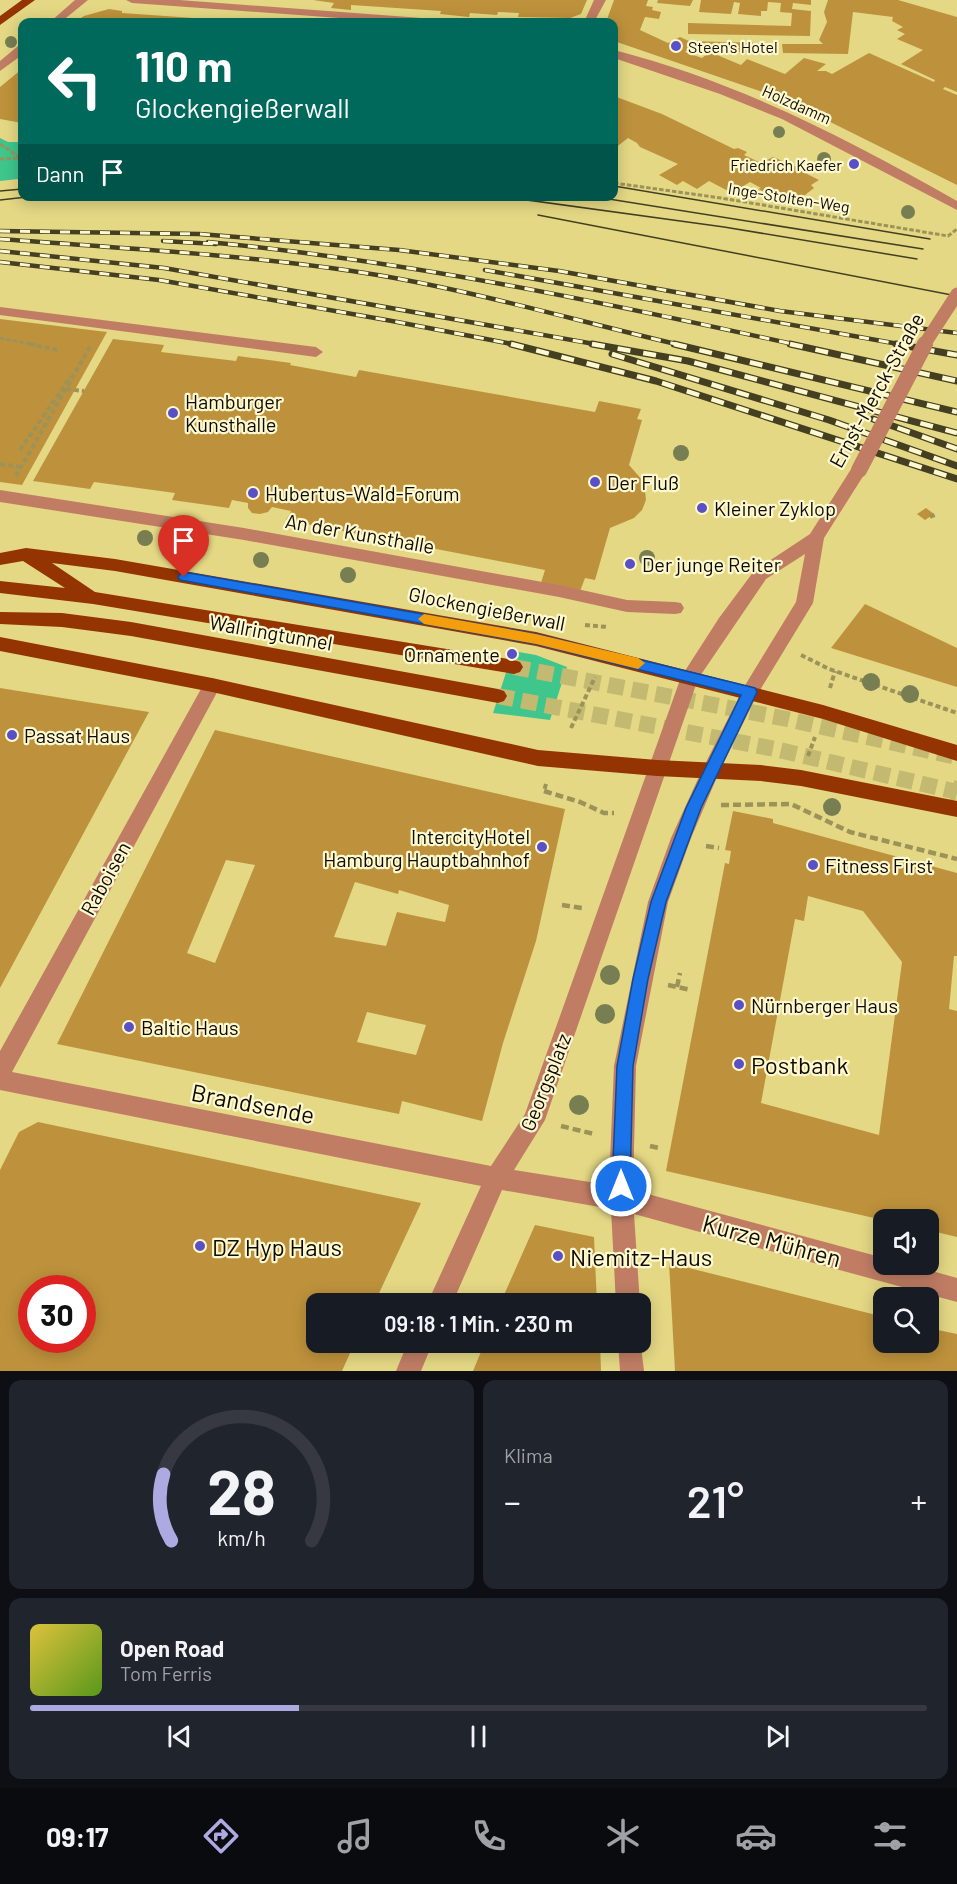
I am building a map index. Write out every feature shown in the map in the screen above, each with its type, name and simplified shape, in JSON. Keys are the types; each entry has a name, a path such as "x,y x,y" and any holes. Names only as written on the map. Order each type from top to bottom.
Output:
{"main road":[{"path":"0,22 28,0"},
{"path":"0,548 27,554 93,598"},
{"name":"Glockengießerwall","path":"0,559 27,554 115,565 536,639 750,692 957,753"},
{"name":"Wallringtunnel","path":"0,587 93,598 514,667"},
{"name":"Wallringtunnel","path":"0,618 62,620 131,629 498,696"},
{"path":"0,644 212,685 538,758 801,778 957,809"}],"street":[{"path":"61,18 82,0"},
{"path":"132,0 380,18"},
{"path":"591,18 600,0"},
{"path":"0,67 18,52"},
{"name":"Holzdamm","path":"618,55 710,86 787,116 854,149 957,206"},
{"name":"Ernst-Merck-Straße","path":"750,692 804,603 816,538 859,470 930,334 957,294"},
{"path":"0,311 316,352"},
{"name":"An der Kunsthalle","path":"3,496 244,534 559,591 627,606 675,608"},
{"name":"Ernst-Merck-Straße","path":"657,768 690,677 724,623 760,575 816,538"},
{"name":"Raboisen","path":"0,1072 212,685"},
{"path":"627,1293 620,1173 625,1066 640,979 665,882 685,828 750,692"},
{"name":"Georgsplatz","path":"444,1293 496,1178 534,1120 657,768"},
{"name":"Brandsende","path":"0,1080 496,1178"},
{"path":"496,1178 622,1199"},
{"name":"Kurze Mühren","path":"622,1199 957,1290"},
{"path":"408,1371 416,1353"},
{"path":"631,1353 632,1371"}],"path":[{"path":"0,144 18,155"},
{"path":"0,159 18,158"},
{"name":"Inge-Stolten-Weg","path":"618,184 948,236 957,229"},
{"path":"3,496 21,466 52,403 66,389 104,323"},
{"path":"2,338 58,350"},
{"path":"20,450 86,353"},
{"path":"66,389 84,392"},
{"path":"1,464 21,466"},
{"path":"930,517 938,514"},
{"path":"581,625 616,628"},
{"path":"798,653 835,671 957,713"},
{"path":"830,688 835,671"},
{"path":"571,728 596,674"},
{"path":"807,760 814,737"},
{"path":"546,784 544,791 580,802 604,813 614,813"},
{"path":"718,806 791,804 850,832 957,859"},
{"path":"706,846 719,848"},
{"path":"573,907 576,899"},
{"path":"562,905 585,909"},
{"path":"677,987 680,974"},
{"path":"666,985 691,990"},
{"path":"552,1124 601,1136"}],"green space":[{"path":"0,138 8,142 18,142 18,179 0,181"},
{"path":"513,651 536,655 567,667 550,720 493,713"}],"building":[{"path":"313,0 587,0 581,14 570,18 518,17 519,13 498,12 497,15 470,13 469,17 440,14 441,11 351,5 351,10 331,8 334,3"},
{"path":"614,0 648,0 646,6 661,12 659,19 645,17 640,30 668,43 680,37 689,41 759,43 763,53 688,50 685,52 702,58 710,52 741,65 747,59 785,74 804,58 826,64 817,71 832,74 869,53 934,82 935,80 901,64 923,50 897,39 905,34 897,30 903,27 892,21 893,17 853,12 848,54 783,53 782,44 823,44 819,40 827,22 824,12 828,0 898,0 957,17 957,92 945,87 943,89 957,95 957,185 786,100 618,42 618,18 607,18"},
{"path":"658,0 693,0 690,6 657,3"},
{"path":"701,0 811,0 811,5 793,3 792,9 811,11 810,36 688,34 688,23 791,26 792,13 780,12 781,3 768,2 767,11 761,11 761,16 738,14 740,3 734,2 731,14 699,12"},
{"path":"109,9 122,11 122,13 194,18 81,18"},
{"path":"18,72 18,122 0,119 0,87"},
{"path":"618,98 662,114 734,149 738,148 747,152 744,155 761,163 773,157 804,170 801,171 819,180 811,185 814,188 805,195 794,196 786,202 770,192 758,189 761,188 750,182 732,193 709,181 697,189 683,181 677,185 659,175 678,164 640,147 628,138 618,146"},
{"path":"0,319 107,332 22,485 0,482"},
{"path":"113,339 164,345 161,352 236,361 238,356 291,363 290,365 356,377 359,370 595,412 599,401 641,409 637,419 642,420 629,465 644,482 646,500 642,510 634,518 610,528 595,580 585,578 579,594 540,586 545,570 286,520 291,511 272,507 268,512 260,514 252,513 248,508 248,503 232,500 229,508 172,500 175,493 94,482 90,489 33,481"},
{"path":"926,508 934,514 925,520 917,514"},
{"path":"865,604 957,648 957,687 831,648"},
{"path":"0,688 149,712 0,988"},
{"path":"215,730 565,809 536,941 503,1043 482,1121 402,1101 399,1114 57,1044","holes":["226,860 255,865 215,963 187,953","355,882 398,894 399,890 449,905 445,922 397,912 386,946 334,937","367,1012 426,1025 416,1055 357,1042"]},
{"path":"733,811 773,819 773,823 957,873 957,956 954,956 949,1009 957,1011 957,1237 939,1233 939,1209 873,1209 873,1218 666,1171 725,863 729,864 731,851 725,850","holes":["808,896 863,911 902,962 879,1135 761,1103 795,919 804,921"]},
{"name":"DZ Hyp Haus","path":"38,1122 421,1203 379,1293 306,1293 306,1353 350,1353 342,1371 0,1371 0,1170 19,1132"},
{"name":"Niemitz-Haus","path":"535,1225 594,1237 597,1293 505,1293"},
{"path":"669,1263 873,1314 873,1353 939,1353 939,1330 957,1334 957,1371 675,1371"},
{"path":"480,1353 600,1353 601,1371 473,1371"}],"tunnel":[{"path":"514,667 787,719 957,757"},
{"path":"498,696 775,749 957,792 952,791"}],"tram line":[{"path":"618,187 930,239"},
{"path":"0,191 18,189"},
{"path":"0,200 18,198"},
{"path":"618,200 923,249"},
{"path":"534,201 724,227 917,259"},
{"path":"538,215 957,296"}],"railway":[{"path":"0,231 199,234 399,250 559,271 780,311 957,333"},
{"path":"0,239 221,256 352,271 476,295 680,345"},
{"path":"163,241 216,244"},
{"path":"208,242 357,260 504,284 797,345"},
{"path":"0,251 164,268 600,345"},
{"path":"0,262 159,280 517,345"},
{"path":"485,270 904,345"},
{"path":"511,344 656,381 957,479"},
{"path":"592,344 688,361 957,433"},
{"path":"674,344 957,412"},
{"path":"790,344 957,381"},
{"path":"896,344 957,355"},
{"path":"612,354 829,420 957,466"},
{"path":"873,419 957,449"}],"slow traffic":[{"path":"424,619 536,639 638,663"}],"place":[{"name":"Steen's Hotel","path":"676,46"},
{"name":"Friedrich Kaefer","path":"854,164"},
{"name":"Hamburger Kunsthalle","path":"173,413"},
{"name":"Der Fluß","path":"595,482"},
{"name":"Hubertus-Wald-Forum","path":"253,493"},
{"name":"Kleiner Zyklop","path":"702,508"},
{"name":"Der junge Reiter","path":"630,564"},
{"name":"Ornamente","path":"512,654"},
{"name":"Passat Haus","path":"12,735"},
{"name":"IntercityHotel Hamburg Hauptbahnhof","path":"542,847"},
{"name":"Fitness First","path":"813,865"},
{"name":"Nürnberger Haus","path":"739,1005"},
{"name":"Baltic Haus","path":"129,1027"},
{"name":"Postbank","path":"739,1064"},
{"name":"DZ Hyp Haus","path":"200,1246"},
{"name":"Niemitz-Haus","path":"558,1256"}],"route":[{"path":"184,577 536,639 750,692 693,808 658,902 640,979 625,1066 621,1186"}]}
